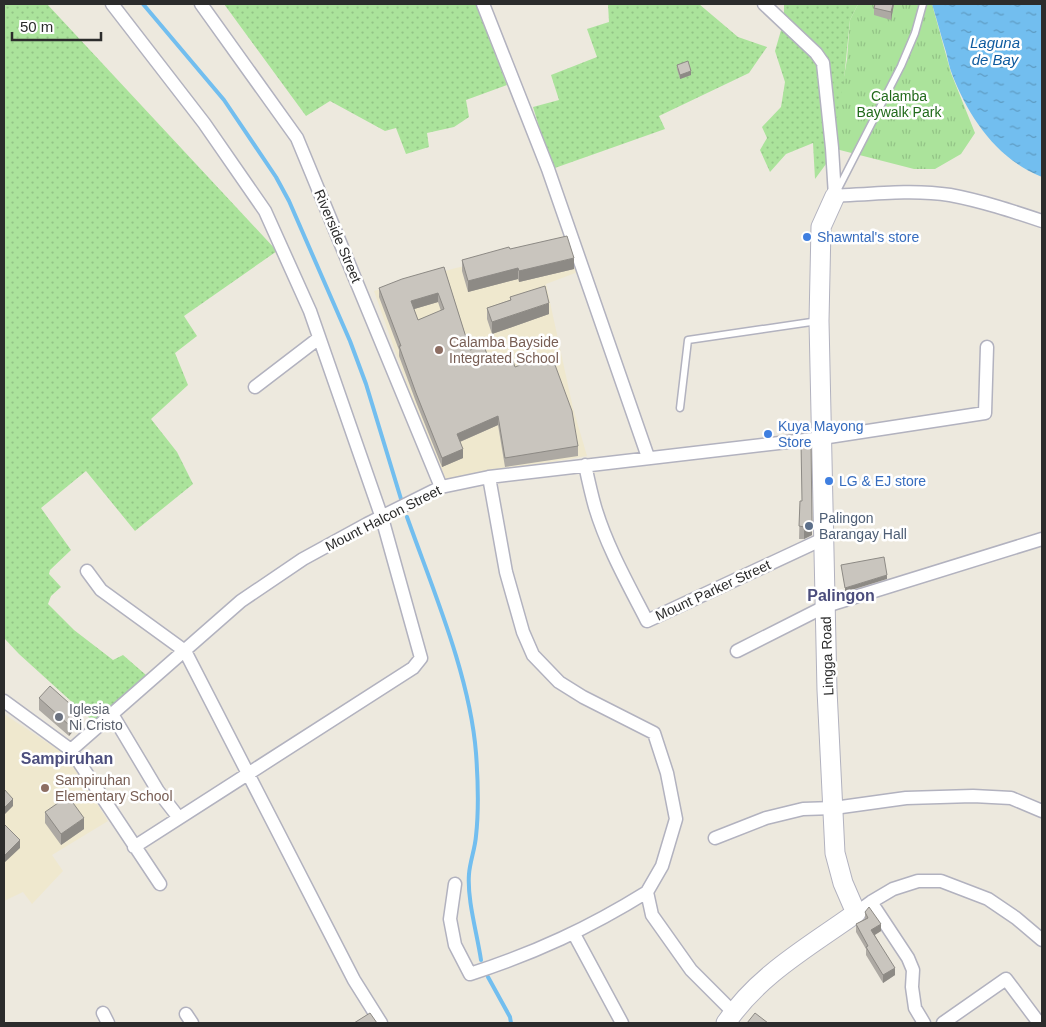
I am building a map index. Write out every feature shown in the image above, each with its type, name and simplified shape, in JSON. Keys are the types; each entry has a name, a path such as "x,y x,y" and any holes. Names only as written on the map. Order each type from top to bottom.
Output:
{"street":[{"path":"112,4 204,123 265,211 310,311 382,518 420,658 413,668 134,847"},
{"name":"Riverside Street","path":"201,4 297,138 441,487"},
{"path":"482,4 548,169 648,458"},
{"path":"764,4 816,53 823,63 835,196 897,192 948,195 992,204 1042,221"},
{"name":"Lingga Road","path":"835,196 821,227 819,321 827,690 835,853 843,883 863,908"},
{"path":"255,387 319,338"},
{"name":"Mount Halcon Street","path":"71,750 241,601 295,564 367,524 441,487 489,477 822,438 985,413 987,347"},
{"name":"Mount Parker Street","path":"585,465 596,508 607,539 647,621 823,539"},
{"path":"454,884 450,919 455,945 470,974 507,962 574,934 607,917 647,892 662,866 676,819 667,773 654,733 583,697 559,682 533,655 523,632 506,572 489,477"},
{"path":"738,651 826,606 1042,539"},
{"path":"87,572 101,590 185,651 354,980 381,1023"},
{"path":"4,701 71,750 160,884"},
{"path":"112,714 158,791 179,818"},
{"path":"715,838 776,815 804,808 834,808 906,798 973,796 1011,798 1042,811"},
{"path":"647,892 652,915 691,970 730,1018 765,977 893,889 918,881 941,882 988,899 1016,918 1042,940"},
{"path":"863,908 908,958 914,970 912,987 915,1008 924,1023"},
{"path":"574,934 622,1023"},
{"path":"943,1023 1006,979 1039,1023"}],"lane":[{"path":"835,196 901,66 916,33 923,4"},
{"path":"680,408 688,340 819,321"}],"shaded area":[{"path":"568,242 578,272 546,284 573,408 587,456 441,481 374,291 456,268"},
{"name":"Sampiruhan Elementary School","path":"4,714 66,755 108,821 52,855 63,871 32,904 23,892 4,901"}],"green space":[{"path":"4,4 47,4 277,251 184,316 197,336 175,353 188,385 151,419 177,452 193,484 135,531 86,471 41,508 71,550 50,570 49,574 61,587 51,596 48,604 74,630 113,660 123,655 146,675 94,722 4,638"},
{"path":"224,4 476,4 507,85 466,100 469,117 454,127 427,133 429,147 406,154 396,128 385,131 330,101 306,116"},
{"path":"608,4 699,4 738,37 767,47 749,73 659,116 665,129 552,169 533,107 559,100 551,75 597,57 587,29 609,22"},
{"path":"784,4 858,4 850,20 837,149 815,179 813,143 786,154 770,172 760,150 767,138 762,127 781,107 785,82 775,51 784,20"},
{"name":"Calamba Baywalk Park","path":"858,4 932,4 951,73 975,133 961,154 935,169 914,169 832,148 847,59 850,20"}],"water":[{"name":"Laguna de Bay","path":"932,4 1042,4 1042,177 1011,160 986,135 976,121 951,71"}],"building":[{"path":"875,4 893,4 891,12 874,8"},
{"path":"688,61 691,71 680,75 677,65"},
{"path":"567,236 574,258 519,271 518,268 468,281 462,260 509,247 510,249"},
{"name":"Calamba Bayside Integrated School","path":"444,267 470,350 484,346 490,362 511,355 515,367 551,354 572,411 578,446 505,458 498,416 457,434 463,449 442,458 416,393 379,288","holes":["438,293 444,309 418,320 411,301"]},
{"path":"545,286 549,303 492,322 487,308 511,300 510,297"},
{"path":"801,442 811,442 812,523 804,527 799,526 800,501 802,501"},
{"path":"884,557 887,575 845,588 841,565"},
{"path":"50,686 79,712 69,725 39,698"},
{"path":"4,789 13,799 4,808"},
{"path":"68,796 84,818 61,834 45,812"},
{"path":"4,824 20,840 4,856"},
{"path":"869,907 881,924 871,930 895,968 883,975 866,947 868,946 856,924 868,918 865,912"},
{"path":"370,1013 377,1023 354,1023"},
{"path":"755,1013 768,1023 747,1023"}],"waterway":[{"path":"143,4 224,100 276,177 289,201 350,341 366,384 401,499"},
{"path":"407,517 449,634 466,694 472,724 477,763 478,805 469,884 481,960"},
{"path":"488,977 510,1017 511,1023"}],"place":[{"name":"Shawntal's store","path":"807,237"},
{"name":"Calamba Bayside Integrated School","path":"439,350"},
{"name":"Kuya Mayong Store","path":"768,434"},
{"name":"LG & EJ store","path":"829,481"},
{"name":"Palingon Barangay Hall","path":"809,526"},
{"name":"Iglesia Ni Cristo","path":"59,717"},
{"name":"Sampiruhan Elementary School","path":"45,788"}],"district":[{"name":"Palingon","path":"841,595"},
{"name":"Sampiruhan","path":"67,758"}]}
